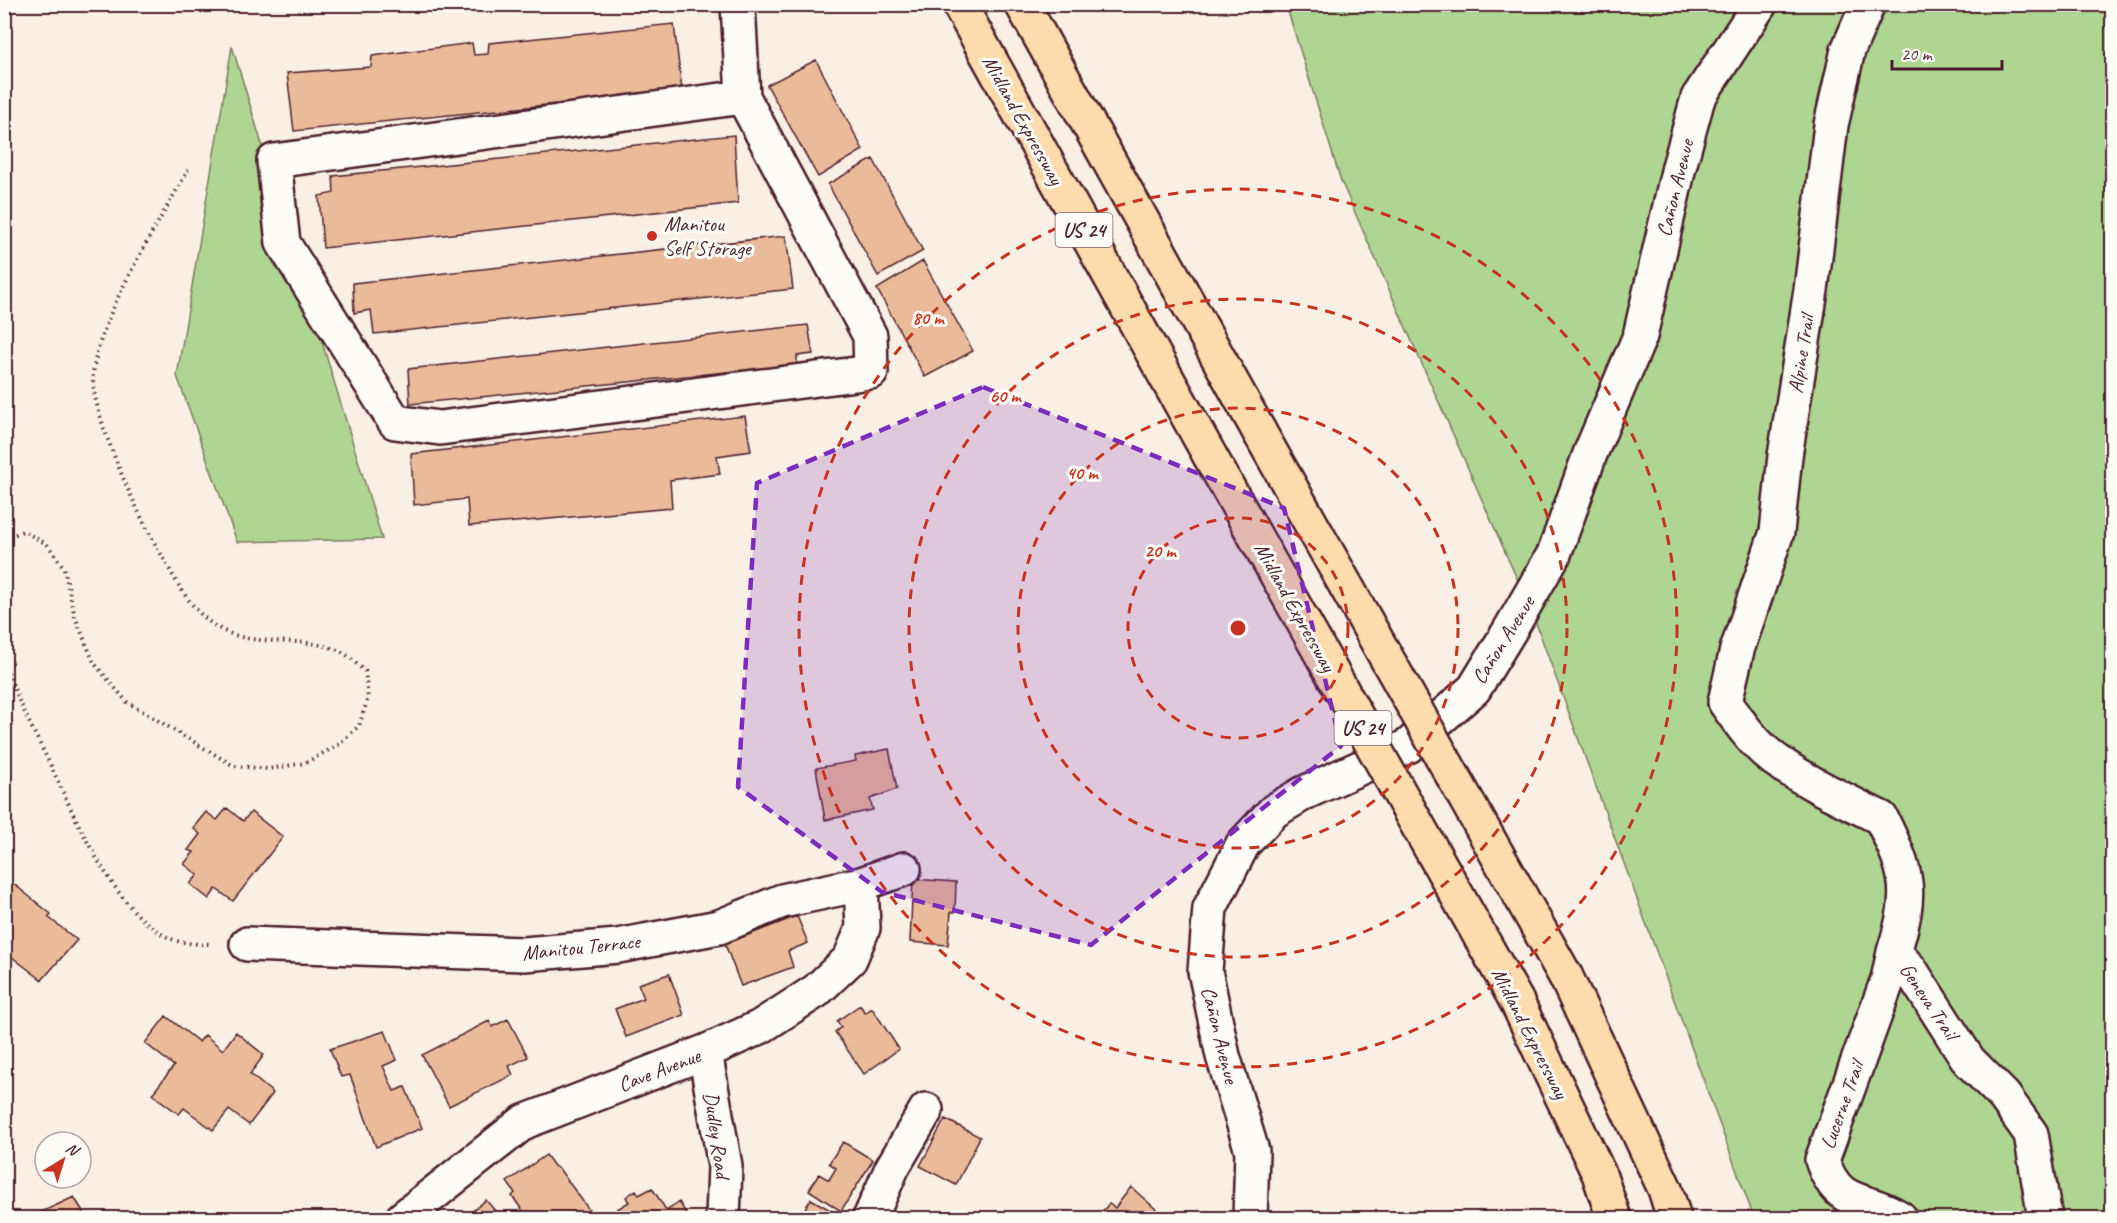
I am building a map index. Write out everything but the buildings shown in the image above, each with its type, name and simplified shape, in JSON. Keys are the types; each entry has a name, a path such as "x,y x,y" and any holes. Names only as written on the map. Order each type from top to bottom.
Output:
{"highway":[{"name":"Midland Expressway","path":"958,4 1516,1000 1599,1174 1614,1218"},
{"name":"US 24","path":"1022,4 1566,977 1665,1189 1674,1218"}],"street":[{"name":"Cañon Avenue","path":"1250,1218 1252,1151 1223,1056 1204,971 1210,909 1243,844 1274,811 1304,793 1408,746 1473,688 1504,639 1554,554 1590,454 1640,336 1679,167 1698,98 1760,4"},
{"name":"Alpine Trail","path":"1725,702 1737,651 1777,532 1785,456 1811,290 1831,125 1848,50 1868,4"},
{"path":"739,8 743,98 870,336 871,372 440,428 395,422 283,243 274,161 743,98"},
{"name":"Geneva Trail","path":"1725,702 1746,732 1773,759 1833,794 1881,818 1905,873 1906,913 1897,967 1969,1061 2004,1096 2031,1134 2045,1218"},
{"name":"Manitou Terrace","path":"247,944 524,954 618,946 719,927 782,901 861,884 904,869"},
{"name":"Cave Avenue","path":"402,1218 524,1122 705,1052 770,1021 816,991 850,958 863,928 861,884"},
{"name":"Lucerne Trail","path":"1897,967 1822,1161 1829,1182 1851,1199 1891,1212 1900,1218"},
{"name":"Dudley Road","path":"705,1052 725,1166 716,1214"},
{"path":"870,1218 892,1168 926,1110"}],"path":[{"path":"4,538 23,531 47,544 64,568 75,617 94,663 127,702 234,766 269,769 305,763 338,745 359,726 368,698 365,671 341,651 250,638 225,632 202,617 183,592 141,519 97,408 92,376 99,345 121,292 188,170"},
{"path":"4,661 13,689 82,832 130,908 153,929 180,944 247,944"}],"highlighted area":[{"path":"983,387 1284,508 1341,746 1091,945 882,892 738,787 757,483"}],"green space":[{"path":"1286,5 2112,5 2112,1218 1754,1218 1533,615 1341,181"},
{"path":"232,46 382,539 237,542 177,376"}],"place":[{"name":"Manitou Self Storage","path":"652,236"}]}
